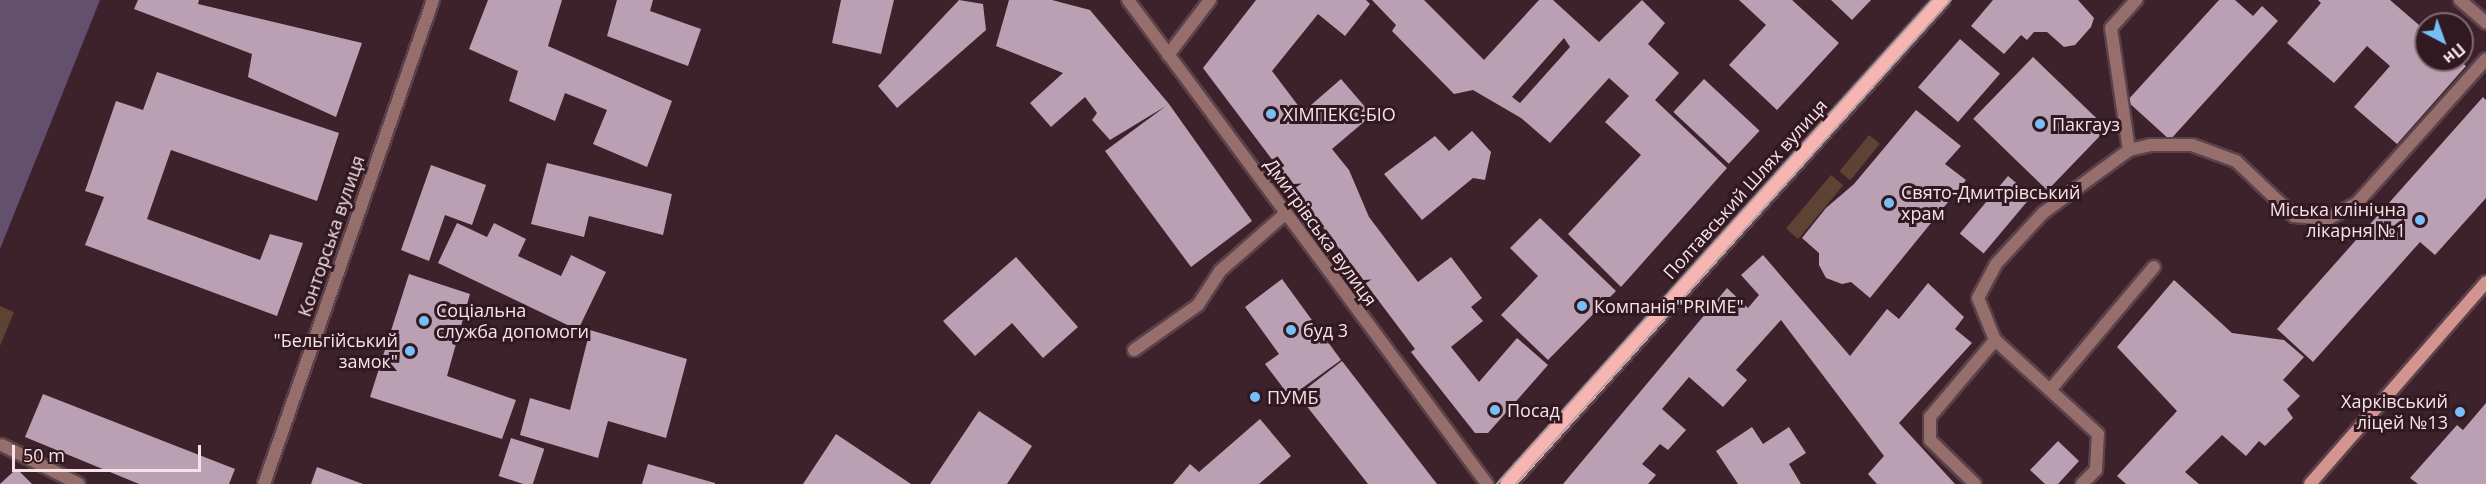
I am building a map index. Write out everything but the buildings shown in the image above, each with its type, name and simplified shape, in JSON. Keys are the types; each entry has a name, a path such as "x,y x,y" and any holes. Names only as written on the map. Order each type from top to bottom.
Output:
{"main road":[{"name":"Полтавський Шлях вулиця","path":"1507,484 1941,0"}],"street":[{"name":"Конторська вулиця","path":"264,484 433,0"},
{"name":"Дмитрівська вулиця","path":"1128,0 1487,484"},
{"path":"1168,55 1210,0"},
{"path":"2129,150 2110,28 2136,0"},
{"path":"2460,0 2486,22"},
{"path":"2085,483 2096,470 2098,434 1995,340 1978,298 1996,264 2043,213 2129,150 2150,145 2192,145 2236,161 2294,216 2328,219 2357,203 2486,59"},
{"path":"1134,350 1198,305 1220,271 1285,214"},
{"path":"2050,390 2154,267"},
{"path":"2310,484 2486,282"},
{"path":"1975,484 1930,440 1930,417 1995,340"},
{"path":"1,449 79,484"}],"shaded area":[{"path":"0,0 100,0 0,249"},
{"path":"1869,135 1880,144 1850,180 1839,172"},
{"path":"1831,175 1843,185 1798,239 1786,229"},
{"path":"0,306 14,312 0,346"}],"tram line":[{"path":"1497,484 1932,0"},
{"path":"1516,484 1951,0"}],"place":[{"name":"ХІМПЕКС-БІО","path":"1271,114"},
{"name":"Пакгауз","path":"2040,124"},
{"name":"Свято-Дмитрівський храм","path":"1889,203"},
{"name":"Міська клінічна лікарня №1","path":"2420,220"},
{"name":"Компанія\"PRIME\"","path":"1582,306"},
{"name":"Соціальна служба допомоги","path":"424,321"},
{"name":"буд 3","path":"1291,330"},
{"name":"\"Бельгійський замок\"","path":"410,351"},
{"name":"ПУМБ","path":"1255,397"},
{"name":"Посад","path":"1495,410"},
{"name":"Харківський ліцей №13","path":"2460,412"}]}
